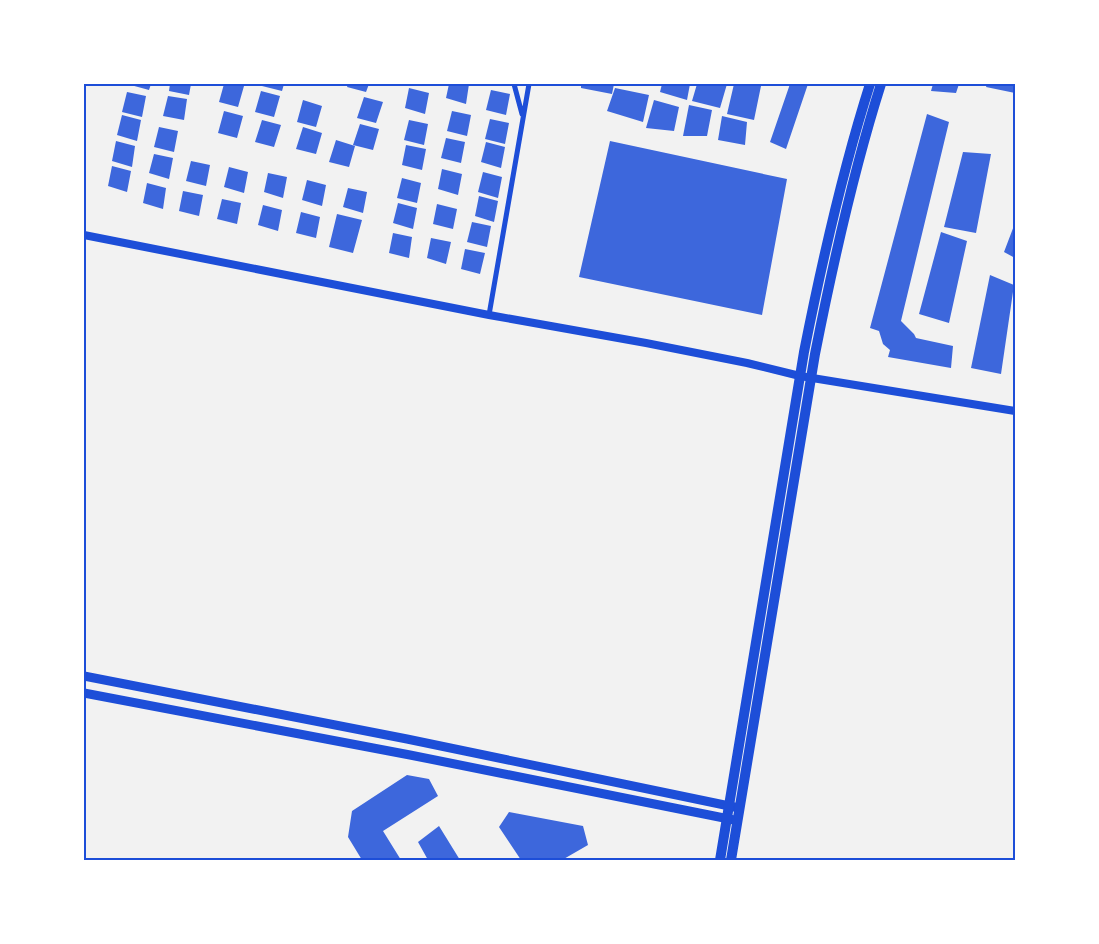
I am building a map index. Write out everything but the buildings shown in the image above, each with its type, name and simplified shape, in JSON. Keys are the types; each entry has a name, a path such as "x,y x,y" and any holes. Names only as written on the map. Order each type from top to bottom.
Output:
{"main road":[{"path":"734,807 772,615 816,291 850,149 870,84"},
{"path":"731,860 732,820 770,558 805,377 827,293 847,202 881,84"},
{"path":"84,676 407,739 734,807"},
{"path":"84,693 410,755 732,820"},
{"path":"720,860 732,820"}],"street":[{"path":"514,84 523,116"},
{"path":"489,315 529,84"},
{"path":"84,235 577,332 646,343 747,363 805,377 1015,411"}]}
